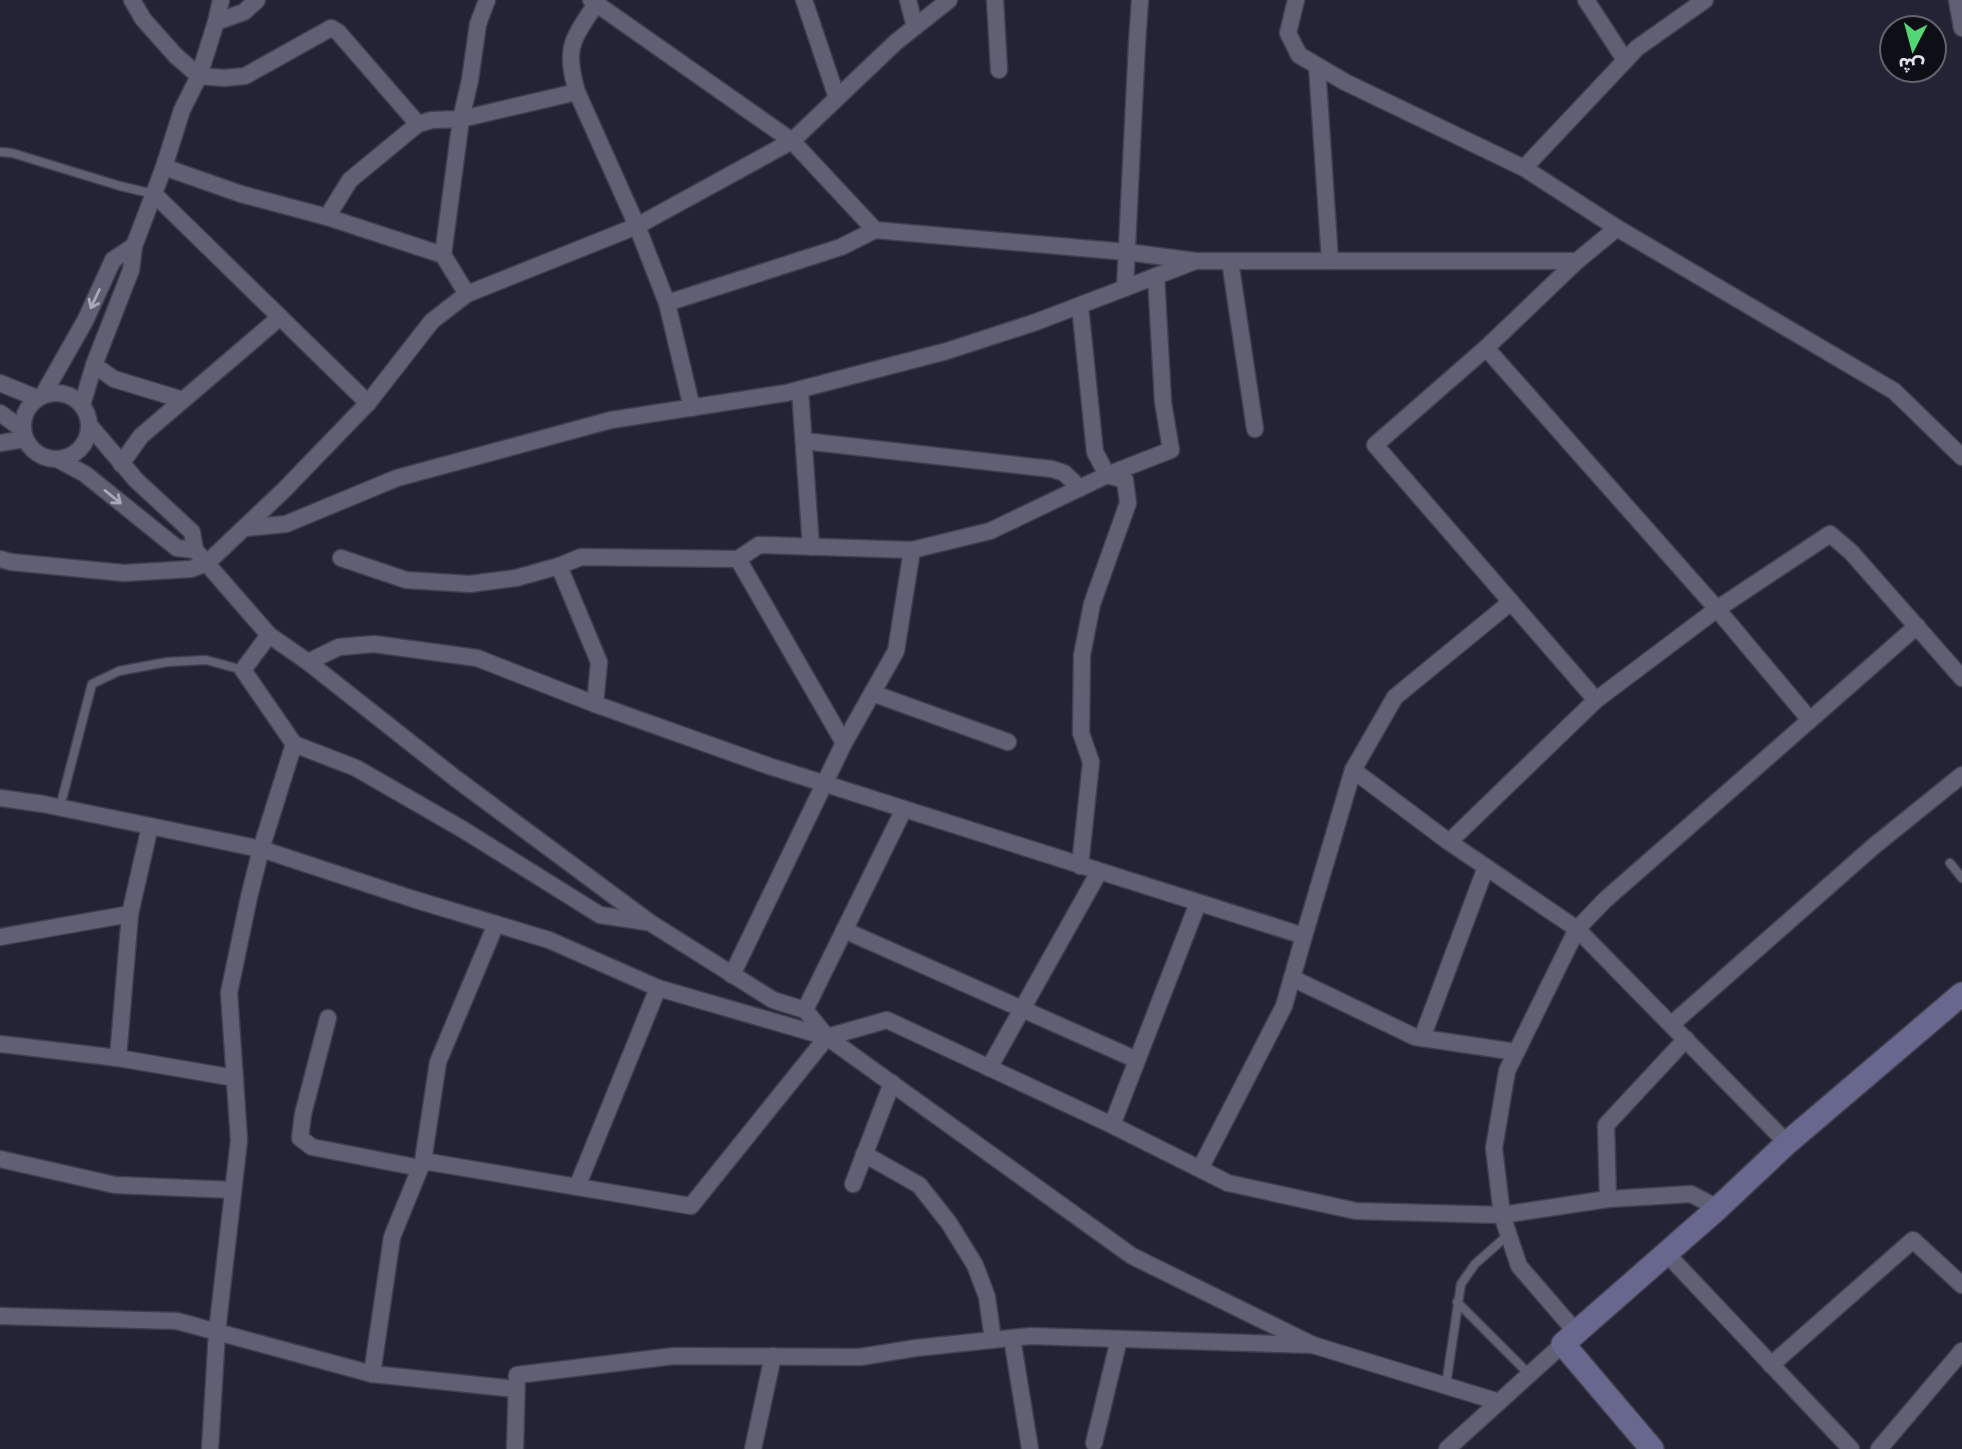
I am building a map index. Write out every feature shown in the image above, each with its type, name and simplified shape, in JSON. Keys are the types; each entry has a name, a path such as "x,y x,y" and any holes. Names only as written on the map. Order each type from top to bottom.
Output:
{"main road":[{"path":"1652,1449 1569,1338 1718,1208 1787,1143 1962,994"}],"street":[{"path":"132,0 144,19 176,56 199,76 245,76 331,28 338,32 418,124"},
{"path":"82,405 94,365 131,270 134,246 182,110 199,76 221,0"},
{"path":"216,22 244,12 257,0"},
{"path":"467,294 443,255 461,119 478,23 487,0"},
{"path":"804,0 837,98"},
{"path":"908,0 915,27"},
{"path":"0,559 124,573 191,569 207,563 368,403 432,321 467,294 638,226 792,141 896,42 948,0"},
{"path":"995,0 999,70"},
{"path":"1125,288 1140,0"},
{"path":"1296,0 1288,33 1300,55 1345,82 1524,169 1617,228 1894,391 1962,457"},
{"path":"1586,0 1625,60"},
{"path":"1524,169 1637,48 1705,0"},
{"path":"1957,0 1962,24"},
{"path":"692,408 667,303 638,226 577,92 570,69 571,51 577,32 594,2 792,141 875,230"},
{"path":"1317,66 1331,261"},
{"path":"327,217 350,180 418,124 432,120 461,119 577,92"},
{"path":"164,167 241,194 327,217 443,255"},
{"path":"154,194 368,403"},
{"path":"1596,700 1375,445 1486,348 1577,261 1617,228"},
{"path":"667,303 841,247 875,230 1127,252 1196,261 1577,261"},
{"path":"24,434 23,418 27,408 40,397 85,321 113,260 134,246"},
{"path":"245,528 286,524 397,478 611,420 800,390 947,351 1037,322 1196,261"},
{"path":"1230,261 1255,429"},
{"path":"341,558 406,580 470,584 516,578 581,557 738,559 759,545 912,550 990,531 1107,475 1171,450 1163,402 1156,276"},
{"path":"1080,306 1096,452 1107,475 1125,480 1128,503 1092,604 1082,655 1081,733 1091,762 1080,866"},
{"path":"121,464 141,436 279,318"},
{"path":"1486,348 1717,609 1810,720"},
{"path":"94,365 114,379 183,400"},
{"path":"0,383 40,397 54,393 65,394 82,405 90,426 87,438 73,455 57,459"},
{"path":"800,390 811,547"},
{"path":"0,413 24,434 31,448 40,455 57,459 85,474 177,548 195,550"},
{"path":"90,426 121,464 191,532 195,550 269,635 649,922 773,1000 805,1010 827,1037 1132,1256 1312,1345 1499,1402"},
{"path":"0,443 24,434"},
{"path":"804,441 1052,469 1064,473 1080,488"},
{"path":"1449,842 1596,700 1717,609 1830,534 1850,552 1962,678"},
{"path":"732,975 844,743 896,651 912,550"},
{"path":"738,559 844,743"},
{"path":"559,566 599,662 595,704"},
{"path":"1200,1169 1284,1006 1353,770 1395,697 1511,602"},
{"path":"1447,1449 1569,1338 1520,1266 1502,1215 1494,1148 1507,1071 1577,929 1605,900 1917,626"},
{"path":"269,635 243,670 294,744 356,768 462,829 600,915 649,922"},
{"path":"308,662 339,647 374,644 477,658 595,704 825,784 1304,936"},
{"path":"872,693 1008,743"},
{"path":"210,1449 217,1332 239,1140 229,993 261,849 294,744"},
{"path":"1353,770 1449,842 1577,929 1787,1143"},
{"path":"1672,1024 1874,846 1962,775"},
{"path":"0,798 60,807 261,849 549,940 658,988 827,1037 887,1020 1112,1125 1228,1183 1356,1211 1502,1215 1608,1199 1690,1194 1718,1208"},
{"path":"805,1010 904,809"},
{"path":"118,1058 130,914 150,826"},
{"path":"1422,1038 1486,867"},
{"path":"989,1068 1099,872"},
{"path":"1112,1125 1198,903"},
{"path":"0,937 130,914"},
{"path":"372,1374 392,1237 421,1164 438,1062 496,924"},
{"path":"844,930 1137,1060"},
{"path":"1292,978 1415,1037 1516,1052"},
{"path":"577,1187 658,988"},
{"path":"328,1018 303,1114 300,1138 312,1147 691,1206 827,1037"},
{"path":"1608,1199 1606,1125 1686,1039"},
{"path":"0,1044 118,1058 235,1078"},
{"path":"853,1184 892,1083"},
{"path":"864,1154 919,1185 949,1223 975,1265 987,1297 993,1340"},
{"path":"0,1159 115,1185 233,1190"},
{"path":"1771,1365 1913,1240 1962,1285"},
{"path":"1666,1253 1851,1449"},
{"path":"0,1316 177,1321 372,1374 516,1389"},
{"path":"515,1449 517,1375 591,1365 674,1356 860,1357 1030,1336 1312,1345"},
{"path":"1012,1338 1030,1449"},
{"path":"1094,1443 1119,1339"},
{"path":"1879,1449 1962,1351"},
{"path":"754,1449 773,1356"}],"lane":[{"path":"0,152 12,153 82,176 154,194"},
{"path":"60,807 92,684 119,671 167,662 206,660 243,670"},
{"path":"1950,863 1962,878"},
{"path":"1446,1385 1461,1284 1475,1264 1509,1234"},
{"path":"1457,1302 1529,1374"}]}
